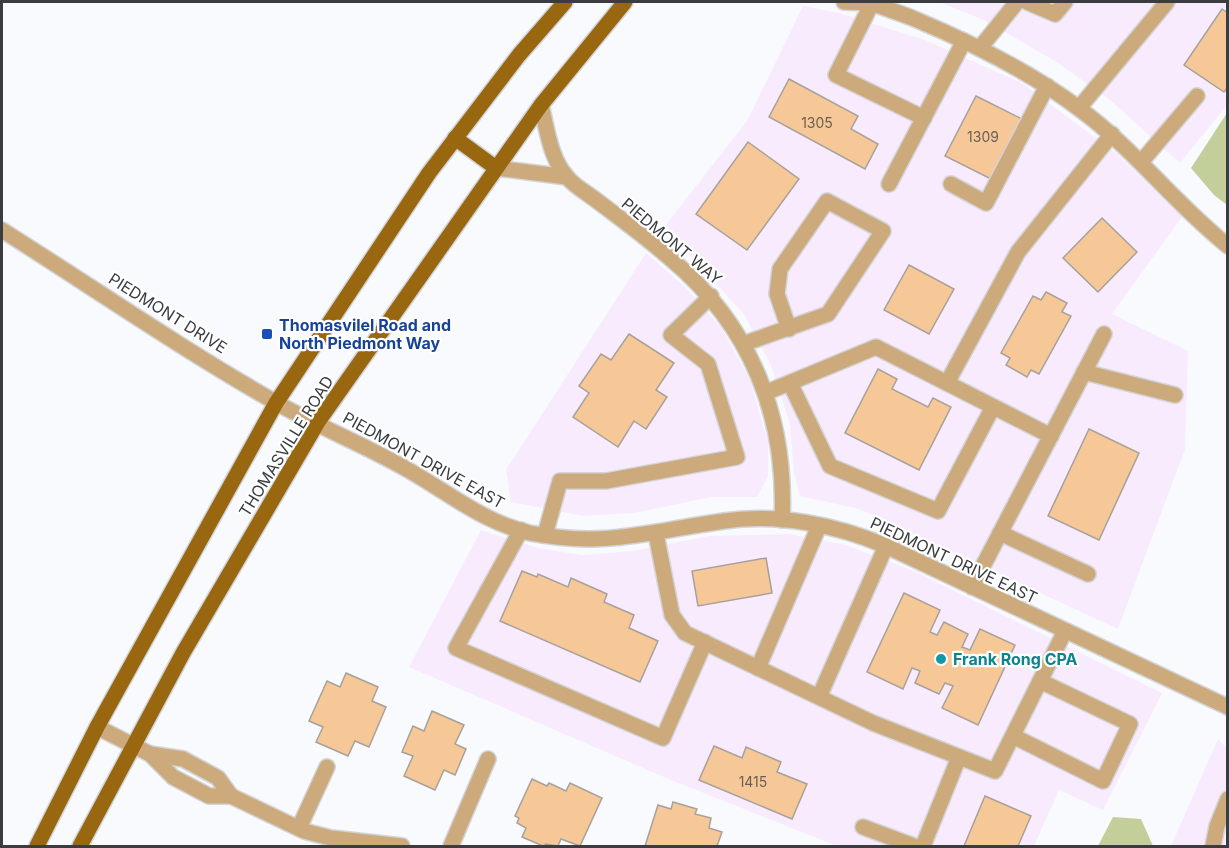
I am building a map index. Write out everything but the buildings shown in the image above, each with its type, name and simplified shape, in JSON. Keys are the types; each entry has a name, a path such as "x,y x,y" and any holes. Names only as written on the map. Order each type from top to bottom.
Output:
{"main road":[{"name":"THOMASVILLE ROAD","path":"37,846 98,727 276,403 429,173 564,2"},
{"name":"THOMASVILLE ROAD","path":"80,846 183,653 318,422 541,105 625,2"},
{"path":"455,138 496,168"}],"street":[{"path":"844,2 871,2 964,40 1047,86 1112,134 1142,161 1202,226 1227,246"},
{"path":"871,2 836,75 924,118"},
{"path":"980,48 1017,2"},
{"path":"1028,2 1054,14 1065,2"},
{"path":"1079,108 1167,2"},
{"path":"889,184 964,40"},
{"path":"951,184 986,203 1047,86"},
{"path":"1142,161 1197,96"},
{"name":"PIEDMONT WAY","path":"541,105 552,152 567,177 669,257 711,296 743,344 765,393 780,445 783,488 782,520"},
{"path":"947,383 1018,252 1112,134"},
{"path":"496,168 567,177"},
{"path":"743,344 789,329 828,314 883,231 827,201 780,269 777,294 789,329"},
{"name":"PIEDMONT DRIVE","path":"2,230 276,403 318,422"},
{"path":"545,535 560,481 606,481 737,457 708,364 671,335 711,296"},
{"path":"972,587 1104,334"},
{"path":"765,393 876,347 1051,436"},
{"path":"1084,372 1175,395"},
{"path":"790,383 830,466 938,511 993,407"},
{"name":"PIEDMONT DRIVE EAST","path":"318,422 403,466 471,511 521,530 545,535 602,541 725,521 782,520 849,532 886,546 1227,707"},
{"path":"758,668 819,526"},
{"path":"521,530 456,648 663,738 705,642"},
{"path":"1000,533 1088,574"},
{"path":"656,534 672,615 685,633 873,723 995,771 1065,631"},
{"path":"819,697 886,546"},
{"path":"1012,736 1103,781 1130,724 1040,681"},
{"path":"98,727 150,754 173,777 209,796 231,796 299,828 331,838 358,844 402,846"},
{"path":"923,846 959,757"},
{"path":"451,846 488,759"},
{"path":"299,828 327,766"},
{"path":"1212,846 1216,826 1227,799"},
{"path":"863,827 914,846"}],"shaded area":[{"path":"939,2 1227,2 1227,105 1180,163 1109,99 1058,63 984,20"},
{"path":"803,6 839,13 925,40 1022,83 1117,154 1182,217 1112,314 1188,351 1185,449 1118,629 859,509 800,496 794,474 790,424 770,363 743,313 664,227 747,121"},
{"path":"646,253 685,287 721,327 750,380 768,443 768,476 757,497 712,497 634,513 583,516 511,502 506,470"},
{"path":"481,530 538,548 582,555 633,551 709,536 789,534 846,545 914,571 1162,693 1103,810 1059,790 1034,846 837,846 671,780 409,667"},
{"path":"1218,739 1227,749 1227,846 1171,846"}],"green space":[{"path":"1227,113 1227,205 1214,195 1191,168"},
{"path":"1113,817 1141,819 1153,846 1098,846"}],"place":[{"name":"Thomasvilel Road and North Piedmont Way","path":"267,334"},
{"name":"Frank Rong CPA","path":"941,659"}]}
